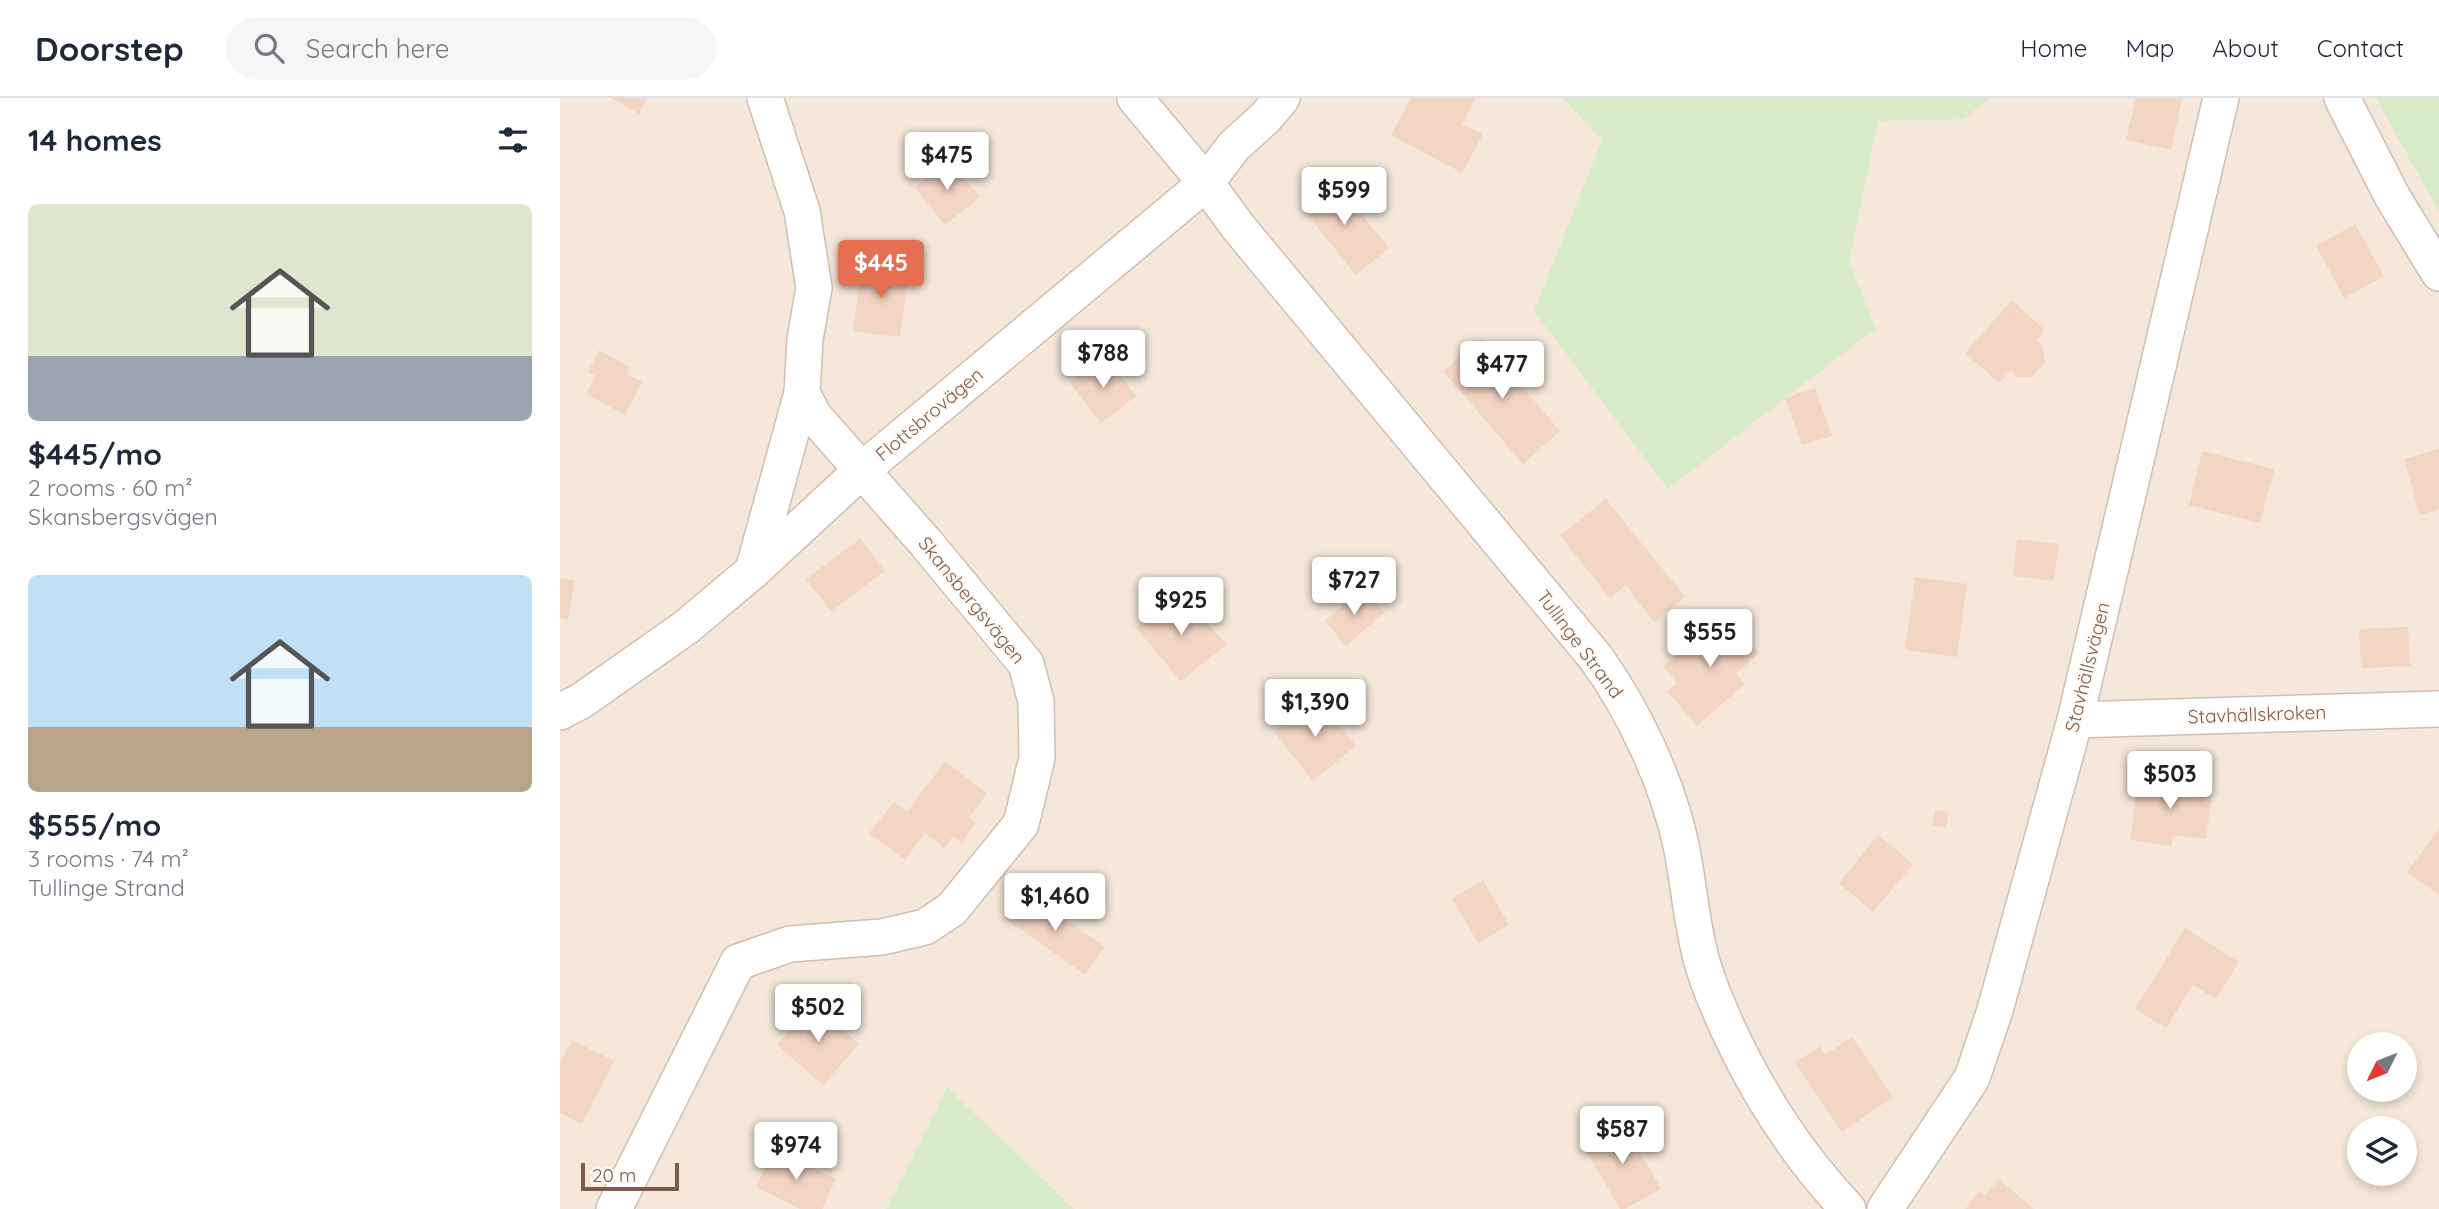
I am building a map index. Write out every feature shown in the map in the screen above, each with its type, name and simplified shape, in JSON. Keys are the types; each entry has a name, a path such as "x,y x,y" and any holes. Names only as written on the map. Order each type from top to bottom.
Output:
{"street":[{"path":"753,570 802,393 805,339 814,288 802,211 765,98"},
{"name":"Tullinge Strand","path":"1135,98 1597,658 1619,689 1654,761 1681,843 1699,951 1716,1002 1741,1057 1778,1123 1824,1183 1848,1209"},
{"name":"Flottsbrovägen","path":"560,712 581,701 685,628 861,471 1206,183 1234,146 1265,118 1282,98"},
{"name":"Stavhällsvägen","path":"1885,1209 1972,1078 1995,1010 2075,720 2221,98"},
{"path":"2342,98 2392,196 2439,273"},
{"name":"Skansbergsvägen","path":"614,1209 738,962 790,944 882,937 925,927 952,909 1021,824 1037,758 1036,701 1026,664 926,543 814,416 802,393"},
{"name":"Stavhällskroken","path":"2075,720 2439,709"}],"shaded area":[{"path":"560,98 2439,98 2439,1209 1074,1209 947,1087 886,1209 560,1209"}],"green space":[{"path":"1563,98 1989,98 1964,119 1878,121 1849,262 1876,328 1668,489 1534,311 1602,140"},
{"path":"2376,98 2439,98 2439,212"},
{"path":"947,1087 1074,1209 886,1209"}],"building":[{"path":"612,98 647,98 639,114"},
{"path":"1411,98 1476,98 1462,124 1483,134 1462,173 1391,135"},
{"path":"2136,98 2182,98 2171,150 2126,140"},
{"path":"949,159 980,197 945,225 915,187"},
{"path":"1333,179 1389,248 1356,275 1300,206"},
{"path":"2355,224 2384,276 2344,298 2316,246"},
{"path":"862,263 909,270 900,337 853,331"},
{"path":"2012,300 2045,330 2036,340 2043,347 2045,362 2032,377 2017,377 2010,371 1999,383 1965,353"},
{"path":"1481,338 1560,431 1523,464 1443,371"},
{"path":"599,350 630,367 627,374 642,382 625,415 586,394 596,376 588,372"},
{"path":"1105,356 1136,396 1101,423 1070,383"},
{"path":"1815,388 1832,436 1802,445 1785,398"},
{"path":"2439,449 2439,509 2420,515 2404,459"},
{"path":"2202,451 2274,469 2260,523 2189,505"},
{"path":"1606,499 1685,597 1654,622 1626,585 1610,598 1560,535"},
{"path":"860,539 885,571 831,611 806,579"},
{"path":"2017,539 2059,544 2054,581 2013,576"},
{"path":"1915,577 1967,584 1957,657 1905,650"},
{"path":"560,578 575,581 568,620 560,618"},
{"path":"1363,588 1384,613 1346,646 1325,621"},
{"path":"1178,595 1227,644 1181,681 1136,628"},
{"path":"1725,614 1759,653 1736,673 1745,684 1697,726 1667,691 1677,683 1663,666"},
{"path":"2408,627 2410,666 2361,668 2359,629"},
{"path":"1318,698 1356,746 1313,781 1274,732"},
{"path":"945,761 987,793 969,818 976,823 961,842 953,836 944,848 925,833 905,860 869,833 894,802 907,812"},
{"path":"2139,776 2213,786 2206,839 2173,835 2171,846 2130,840"},
{"path":"1935,810 1949,813 1946,828 1932,825"},
{"path":"2439,828 2439,895 2407,872"},
{"path":"1878,835 1913,864 1873,912 1839,883"},
{"path":"1483,880 1509,925 1478,943 1452,898"},
{"path":"1024,891 1105,947 1085,975 1005,918"},
{"path":"2185,928 2239,962 2216,999 2193,985 2166,1028 2135,1009"},
{"path":"813,1004 859,1044 823,1085 777,1045"},
{"path":"1852,1037 1893,1097 1842,1132 1795,1063 1820,1046 1825,1055"},
{"path":"572,1040 614,1061 582,1124 560,1113 560,1063"},
{"path":"1622,1120 1661,1189 1625,1209 1620,1209 1582,1143"},
{"path":"775,1148 836,1179 822,1209 800,1209 756,1187"},
{"path":"1999,1179 2033,1209 1965,1209 1980,1191 1985,1195"}]}
